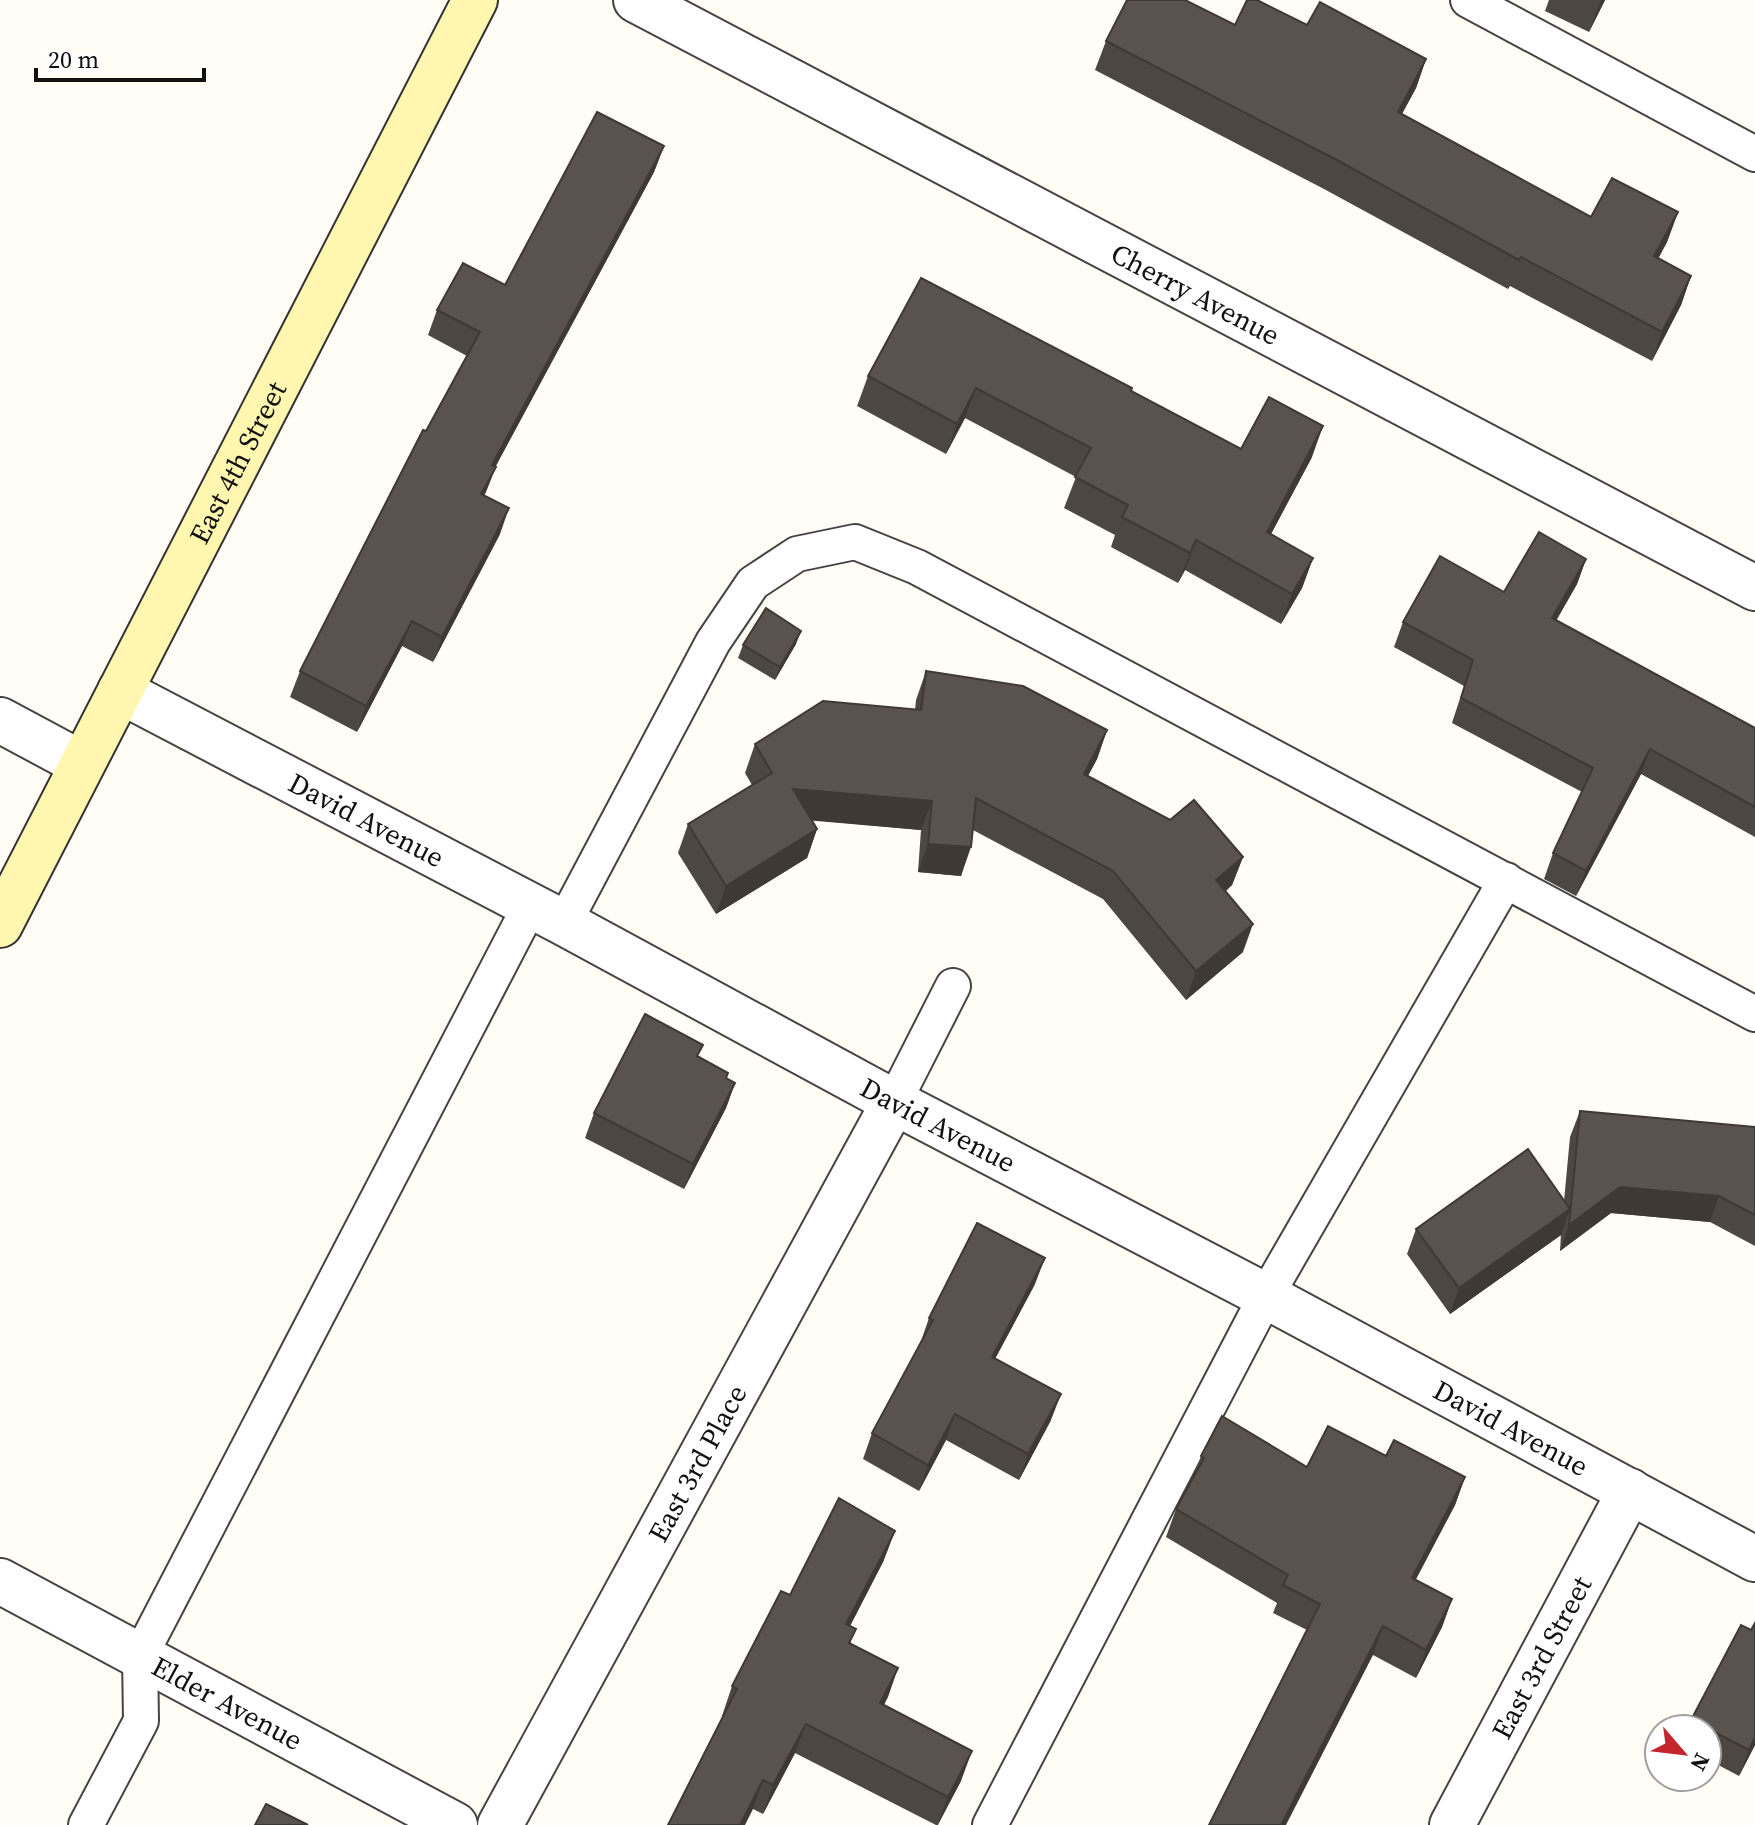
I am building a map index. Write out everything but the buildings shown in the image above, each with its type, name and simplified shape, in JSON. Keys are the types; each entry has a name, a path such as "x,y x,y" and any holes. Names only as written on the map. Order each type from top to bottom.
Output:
{"street":[{"name":"East 4th Street","path":"0,925 475,0"},
{"name":"Cherry Avenue","path":"636,0 1755,588"},
{"name":"David Avenue","path":"120,691 547,914 894,1102 1266,1296 1755,1559"},
{"path":"0,720 82,764"},
{"name":"East 3rd Place","path":"500,1825 894,1102"},
{"name":"East 3rd Street","path":"1452,1825 1630,1491"},
{"name":"Elder Avenue","path":"0,1581 455,1825"}],"lane":[{"path":"1468,0 1755,154"},
{"path":"86,1825 141,1721 140,1656 547,914 713,642 753,583 797,554 855,542 917,567 1755,1014"},
{"path":"990,1825 1266,1296 1506,880"},
{"path":"894,1102 953,986"}]}
